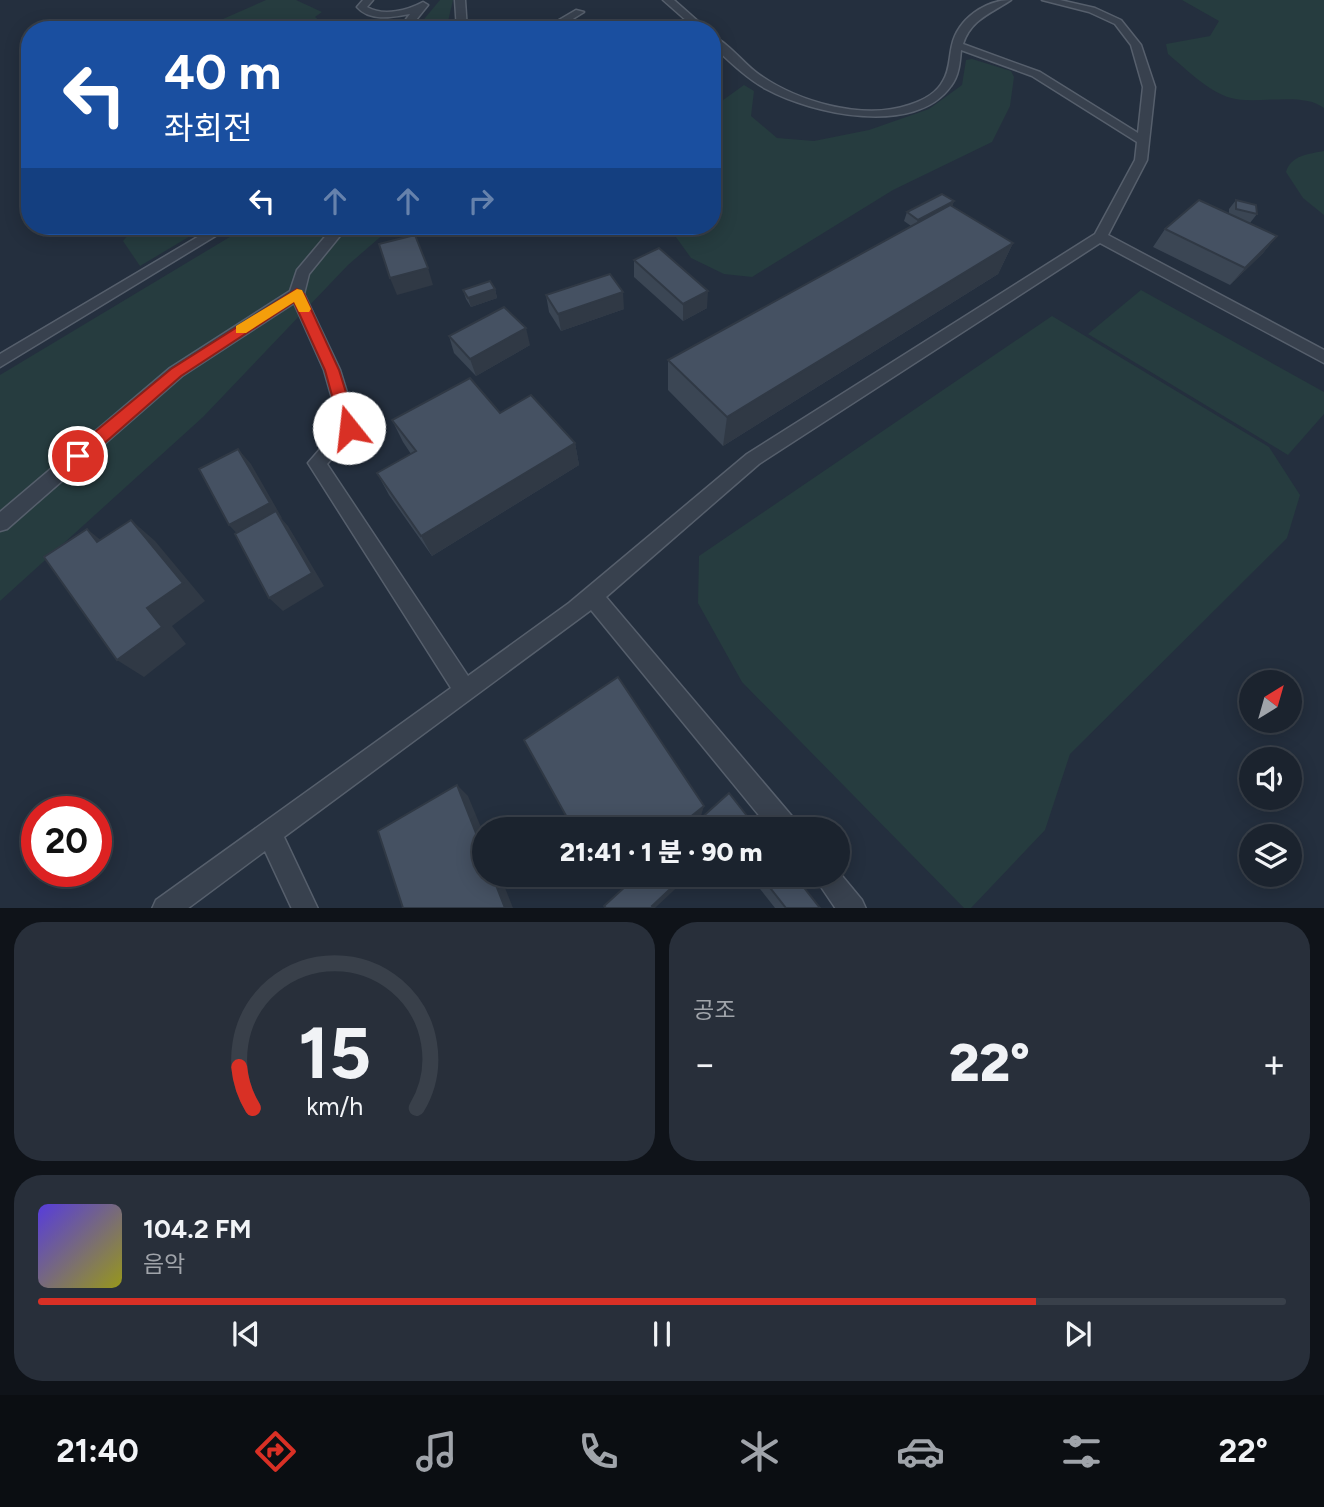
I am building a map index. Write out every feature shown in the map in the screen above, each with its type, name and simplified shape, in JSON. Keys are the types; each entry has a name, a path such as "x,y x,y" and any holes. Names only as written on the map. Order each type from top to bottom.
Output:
{"lane":[{"path":"368,0 362,7 367,12 390,15 419,9"},
{"path":"410,21 427,0"},
{"path":"460,0 461,21"},
{"path":"668,0 692,21"},
{"path":"721,47 739,64 778,91 818,106 863,114 902,111 927,101 947,85 957,44 977,15 990,5 1006,0"},
{"path":"165,908 592,596 753,459 1100,237 1141,160 1149,87 1136,46 1118,22 1092,10 1047,0"},
{"path":"563,21 579,12"},
{"path":"957,44 1036,74 1143,141"},
{"path":"0,360 210,235"},
{"path":"334,235 302,273 297,294 332,370 349,428 317,463 465,690"},
{"path":"1100,237 1324,357"},
{"path":"0,523 176,372 297,294"},
{"path":"592,596 777,817"},
{"path":"269,833 305,908"},
{"path":"835,887 853,908"}],"green space":[{"path":"266,0 296,0 322,12 315,17 320,21 223,19"},
{"path":"440,0 453,0 448,21 422,21"},
{"path":"1182,0 1324,0 1324,108 1304,100 1231,98 1214,91 1198,79 1168,54 1166,44 1210,36 1219,21"},
{"path":"972,59 1011,71 1014,77 1010,106 992,142 893,190 752,277 724,274 691,258 674,235 721,235 721,102 744,85 754,91 751,116 777,138 814,141 869,130 929,109 962,85 966,60"},
{"path":"1324,151 1324,215 1303,198 1286,172 1296,159"},
{"path":"128,235 192,235 140,266 123,241"},
{"path":"233,235 383,235 348,265 203,417 0,601 0,375"},
{"path":"1141,290 1324,392 1324,414 1288,455 1088,334"},
{"path":"1052,316 1269,447 1300,495 1287,538 1070,754 1045,830 971,908 964,908 742,682 698,603 699,556"}],"building":[{"path":"942,194 954,201 918,220 907,212"},
{"path":"1199,200 1277,236 1245,268 1165,229"},
{"path":"1236,200 1256,205 1257,214 1236,209"},
{"path":"950,205 1013,243 727,417 668,360"},
{"path":"415,235 428,268 390,278 379,244"},
{"path":"659,248 708,291 683,304 634,260"},
{"path":"610,274 623,292 558,314 546,295"},
{"path":"490,281 495,289 468,298 463,290"},
{"path":"504,307 526,328 470,359 449,336"},
{"path":"470,378 500,413 531,395 575,443 421,536 377,473 416,451 392,420"},
{"path":"238,449 270,503 229,525 199,469"},
{"path":"276,511 312,573 269,598 235,534"},
{"path":"131,520 183,583 147,608 162,627 117,660 44,557 87,529 97,542"},
{"path":"618,677 704,806 690,817 567,817 524,740"},
{"path":"457,785 472,823 472,887 497,887 505,908 403,908 378,831"},
{"path":"729,793 748,817 702,817"},
{"path":"625,887 672,887 652,906 654,908 604,906"},
{"path":"769,887 803,887 820,908 786,908"}],"slow traffic":[{"path":"241,330 297,294 304,309"}],"route":[{"path":"78,456 176,372 297,294 332,370 349,428"}]}
